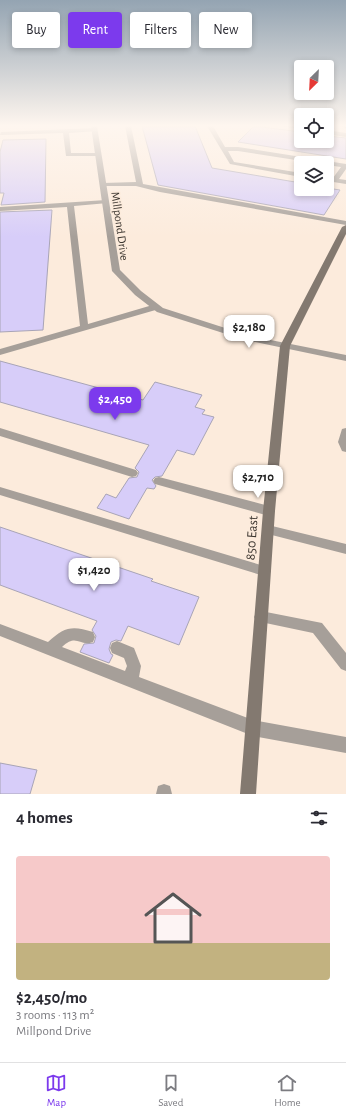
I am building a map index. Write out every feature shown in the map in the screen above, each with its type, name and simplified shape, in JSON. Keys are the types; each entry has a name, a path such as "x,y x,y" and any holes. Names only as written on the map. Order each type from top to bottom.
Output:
{"main road":[{"name":"850 East","path":"248,794 264,571 285,346 346,227"}],"street":[{"name":"Millpond Drive","path":"100,163 116,271 138,293 158,308"},
{"path":"136,163 140,184"},
{"path":"232,163 294,174"},
{"path":"334,164 345,166 335,180 346,182"},
{"path":"103,185 140,184 160,190 346,223"},
{"path":"0,209 106,202"},
{"path":"70,204 84,327"},
{"path":"0,352 84,327 158,308 248,338 346,358"},
{"path":"0,432 132,473"},
{"path":"346,432 343,442 346,448"},
{"path":"159,481 269,511"},
{"path":"0,491 264,571"},
{"path":"268,530 346,549"},
{"path":"261,617 317,627 346,664"},
{"path":"0,630 253,728 346,744"},
{"path":"50,649 62,638 75,633 88,637"},
{"path":"117,648 129,654 134,666 130,681"}],"building":[{"path":"0,163 46,163 45,202 1,205 4,193 0,193"},
{"path":"152,163 210,163 212,168 294,182 294,196 334,196 334,189 340,190 324,215 158,185"},
{"path":"52,210 43,330 0,332 0,212"},
{"path":"0,361 143,400 155,382 202,395 195,407 205,410 202,414 214,417 194,455 177,450 162,476 155,477 152,480 156,486 154,489 147,488 129,519 97,508 106,494 116,498 129,478 137,477 139,472 135,468 149,445 0,402"},
{"path":"0,527 153,579 151,581 199,597 179,645 128,626 121,641 116,640 111,642 109,649 113,655 109,663 80,652 84,644 94,643 96,636 92,630 97,621 0,585"},
{"path":"0,763 37,770 30,794 0,794"}]}
